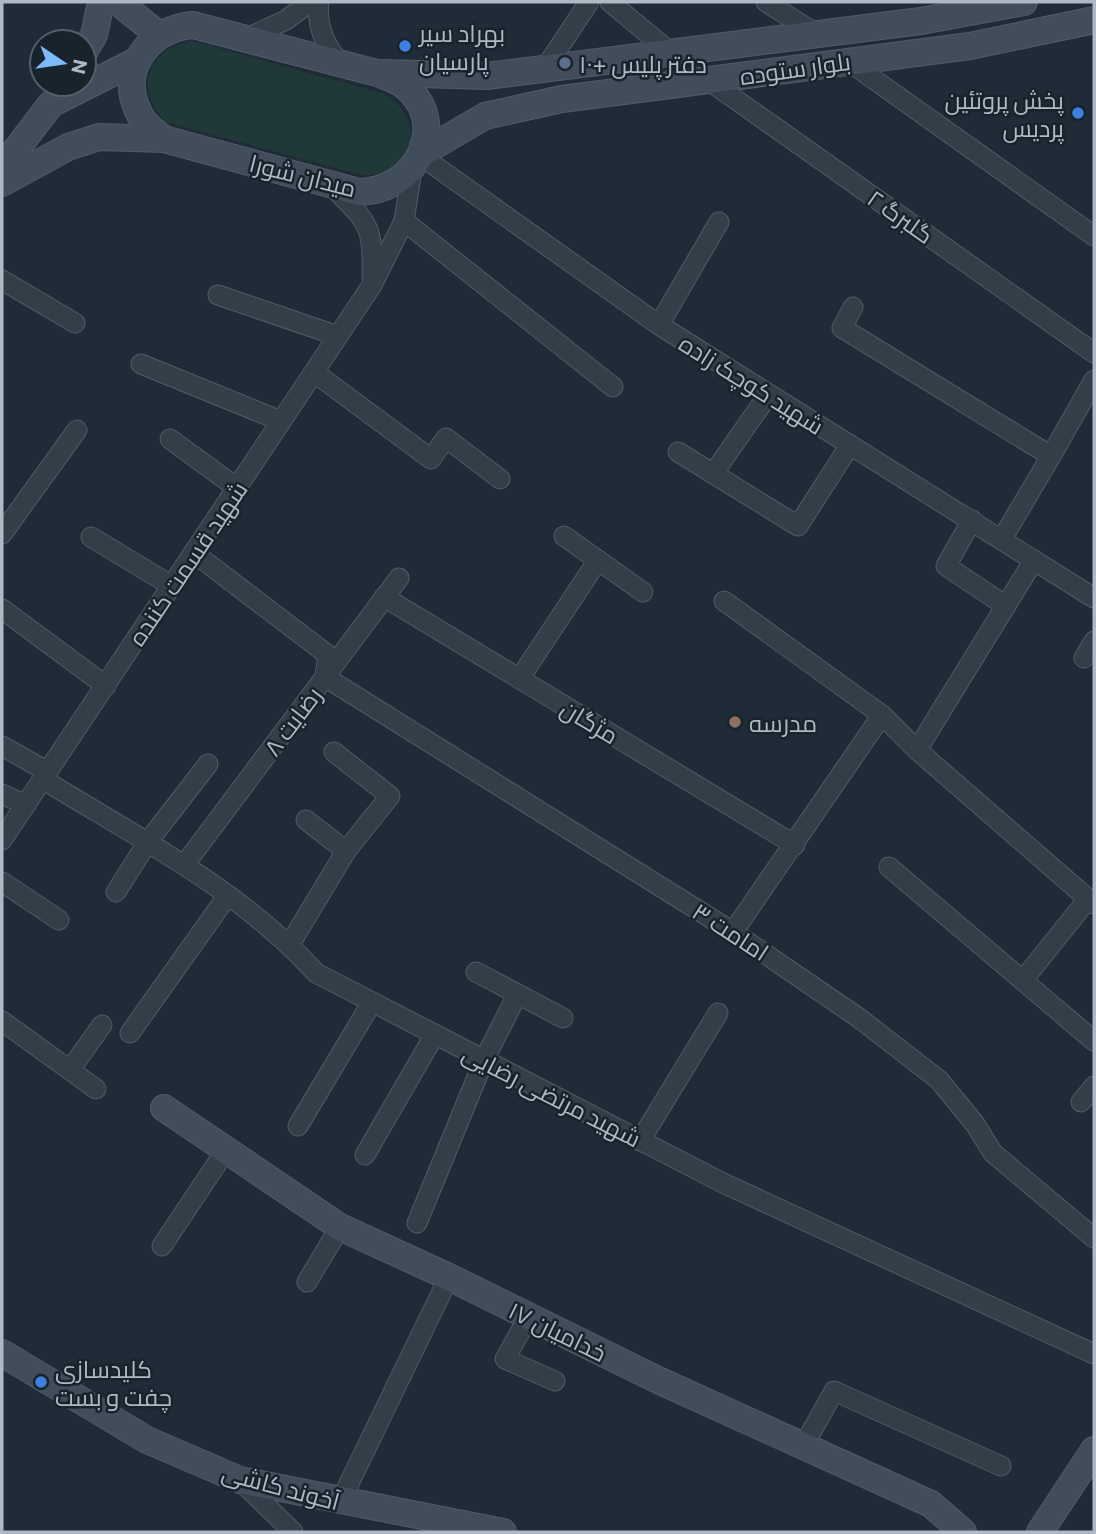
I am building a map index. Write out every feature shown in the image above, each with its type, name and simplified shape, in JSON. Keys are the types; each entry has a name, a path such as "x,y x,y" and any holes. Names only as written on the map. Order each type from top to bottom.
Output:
{"main road":[{"path":"96,28 101,2"},
{"path":"118,2 159,35"},
{"name":"بلوار ستوده","path":"377,73 487,76 544,70 947,17 1024,2"},
{"name":"بلوار ستوده","path":"417,161 485,116 562,99 970,46 1094,20"},
{"path":"98,77 136,61 159,35 172,28 193,25 377,73 402,84 421,108 425,130 417,161"},
{"path":"136,61 132,78 138,111 147,125 164,139"},
{"path":"2,168 54,98"},
{"name":"میدان شورا","path":"2,183 68,147 99,137 164,139 359,192 374,191 402,180 417,161"},
{"name":"خدامیان ۱۷","path":"164,1108 340,1227 449,1277 658,1380 931,1504 963,1532"},
{"name":"آخوند کاشی","path":"3,1356 147,1440 240,1480 340,1502 503,1532"},
{"path":"1040,1532 1094,1450"}],"street":[{"path":"245,39 286,20 310,2"},
{"path":"319,2 322,34 341,64"},
{"path":"544,70 589,2"},
{"path":"610,2 671,53"},
{"path":"766,2 818,35"},
{"path":"848,61 1094,236"},
{"name":"گلبرگ ۲","path":"708,80 1094,353"},
{"name":"شهید قسمت کننده","path":"2,841 372,285 404,221 417,161"},
{"name":"شهید کوچک زاده","path":"417,161 435,166 659,325 1094,598"},
{"path":"330,184 369,225 373,250 372,285"},
{"path":"404,221 613,387"},
{"path":"659,325 719,222"},
{"path":"2,280 75,323"},
{"path":"218,295 338,336"},
{"path":"853,307 842,328 1051,456"},
{"path":"141,364 281,421"},
{"path":"315,373 431,459 446,438 500,479"},
{"path":"1002,539 1094,380"},
{"path":"713,474 768,395"},
{"path":"2,534 77,430"},
{"path":"170,439 237,488"},
{"path":"677,452 797,526 850,445"},
{"path":"972,520 946,566 1006,606"},
{"path":"91,537 172,586"},
{"path":"564,537 643,592"},
{"path":"194,553 328,655 325,677"},
{"path":"520,678 597,560"},
{"path":"916,750 1034,560"},
{"name":"رضایت ۸","path":"185,864 399,578"},
{"name":"مژگان","path":"384,597 795,845"},
{"path":"724,601 881,715 916,750 1091,902 1023,980"},
{"path":"2,609 106,686"},
{"path":"1084,659 1094,641"},
{"name":"امامت ۳","path":"325,677 733,932 859,1018 939,1080 975,1124 993,1153 1094,1238"},
{"path":"733,932 795,845 881,715"},
{"name":"شهید مرتضی رضایی","path":"2,746 147,843 185,864 228,895 290,944 316,973 723,1183 1094,1354"},
{"path":"290,944 346,850 390,796 334,752"},
{"path":"116,892 147,843 208,764"},
{"path":"2,794 26,805"},
{"path":"306,820 346,850"},
{"path":"889,867 1094,1041"},
{"path":"2,882 59,920"},
{"path":"130,1033 228,895"},
{"path":"477,972 563,1018"},
{"path":"417,1223 484,1060 517,995"},
{"path":"298,1126 372,1002"},
{"path":"640,1140 718,1013"},
{"path":"2,1021 96,1089"},
{"path":"70,1070 102,1025"},
{"path":"365,1155 435,1034"},
{"path":"1081,1102 1094,1086"},
{"path":"162,1246 226,1150"},
{"path":"307,1282 340,1227"},
{"path":"340,1502 449,1277"},
{"path":"529,1317 505,1359 555,1381"},
{"path":"804,1445 834,1391 1001,1466"},
{"path":"240,1480 292,1532"}],"green space":[{"path":"193,41 385,94 396,102 410,124 411,148 406,159 383,174 361,175 165,122 155,109 150,96 150,71 165,52 177,45"}],"place":[{"name":"بهراد سیر پارسیان","path":"405,46"},
{"name":"دفتر پلیس +۱۰","path":"565,63"},
{"name":"پخش پروتئین پردیس","path":"1078,113"},
{"name":"مدرسه","path":"735,722"},
{"name":"کلیدسازی چفت و بست","path":"41,1382"}]}
